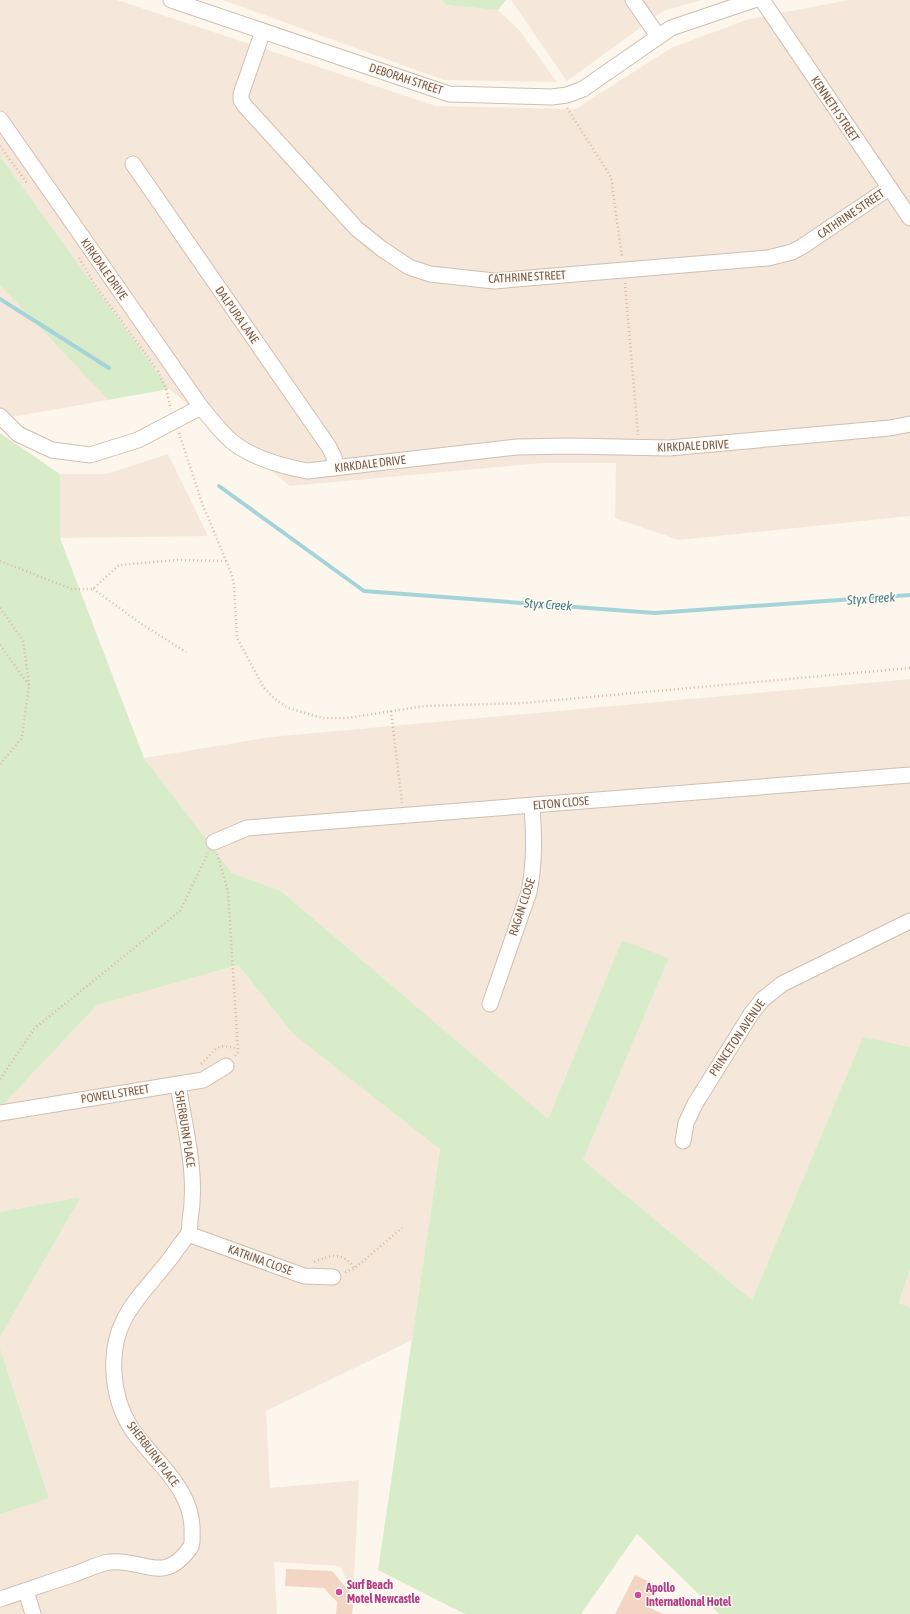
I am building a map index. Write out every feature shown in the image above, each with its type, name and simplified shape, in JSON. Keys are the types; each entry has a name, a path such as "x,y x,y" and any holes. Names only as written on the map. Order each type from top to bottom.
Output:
{"street":[{"name":"DEBORAH STREET","path":"171,0 449,94 552,97 583,89 671,28 754,0"},
{"path":"633,0 658,36"},
{"name":"KENNETH STREET","path":"762,0 910,218"},
{"name":"CATHRINE STREET","path":"263,31 244,84 241,100 357,229 382,250 409,267 430,274 494,281 768,258 792,252 889,188"},
{"name":"KIRKDALE DRIVE","path":"0,119 201,407 227,437 254,454 279,466 307,472 517,447 569,446 669,448 890,428 910,424"},
{"name":"DALPURA LANE","path":"133,164 329,447 334,457 335,468"},
{"path":"0,416 18,434 52,450 90,455 138,440 201,407"},
{"name":"ELTON CLOSE","path":"214,842 247,828 910,775"},
{"name":"RAGAN CLOSE","path":"490,1004 529,892 535,855 532,806"},
{"name":"PRINCETON AVENUE","path":"683,1141 686,1123 695,1104 751,1014 763,999 782,984 910,921"},
{"name":"POWELL STREET","path":"0,1112 203,1080 226,1066"},
{"name":"SHERBURN PLACE","path":"0,1599 107,1563 126,1561 141,1567 163,1570 180,1561 192,1546 193,1527 187,1505 176,1482 131,1428 119,1402 114,1374 115,1348 122,1321 135,1300 165,1266 188,1234 193,1206 193,1176 178,1085"},
{"name":"KATRINA CLOSE","path":"188,1234 304,1276 333,1277"},
{"path":"26,1591 33,1614"}],"path":[{"path":"560,96 611,177 624,270 639,448"},
{"path":"0,146 30,188"},
{"path":"76,254 96,285 159,372 166,389 172,412"},
{"path":"178,431 202,503 234,583 236,630 239,642 264,688 271,696 293,710 322,718 347,718 391,710 426,706 524,703 910,668"},
{"path":"93,589 119,565 178,560 226,561"},
{"path":"0,561 72,589 93,589 143,625 186,652"},
{"path":"0,608 23,640 30,685 22,738 0,764"},
{"path":"0,645 30,685"},
{"path":"391,710 402,806"},
{"path":"0,1079 35,1028 180,911 214,842"},
{"path":"214,842 228,891 238,1052 226,1066"},
{"path":"333,1277 355,1268 402,1228"}],"shaded area":[{"path":"0,0 117,0 436,106 576,109 671,48 749,19 849,0 910,0 910,516 679,540 615,518 616,463 542,463 290,486 169,389 0,156"},
{"path":"223,0 442,0 446,5 498,10 520,31 557,82 444,80"},
{"path":"511,0 701,0 663,11 567,81"},
{"path":"0,285 108,400 0,419"},
{"path":"168,454 208,536 60,538 60,474 106,474"},
{"path":"910,679 910,1047 863,1038 752,1300 583,1160 669,958 622,940 548,1119 281,891 232,873 144,758 271,737"},
{"path":"238,965 293,1034 440,1148 412,1340 266,1411 270,1488 359,1480 354,1579 348,1582 340,1566 274,1562 277,1614 0,1614 0,1514 49,1497 0,1348 0,1337 81,1197 0,1212 0,1108 97,1005"},
{"path":"910,1269 910,1308 899,1304"}],"green space":[{"path":"442,0 506,0 498,10 446,5"},
{"path":"0,156 169,389 108,400 0,285"},
{"path":"0,433 60,474 60,538 144,758 232,873 281,891 548,1119 622,940 669,958 583,1160 752,1300 863,1037 910,1047 910,1269 899,1303 910,1308 910,1614 719,1614 637,1534 581,1614 465,1614 378,1570 440,1149 293,1034 238,965 97,1005 0,1108"},
{"path":"81,1197 0,1337 0,1212"},
{"path":"0,1348 49,1498 0,1514"}],"building":[{"name":"Surf Beach Motel Newcastle","path":"286,1569 332,1571 354,1597 352,1614 336,1614 337,1602 324,1588 285,1586"},
{"name":"Apollo International Hotel","path":"635,1575 656,1585 646,1606 663,1614 615,1614"}],"waterway":[{"path":"0,299 109,368"},
{"name":"Styx Creek","path":"219,486 364,591 655,613 910,595"}],"place":[{"name":"Surf Beach Motel Newcastle","path":"339,1592"},
{"name":"Apollo International Hotel","path":"638,1595"}]}
